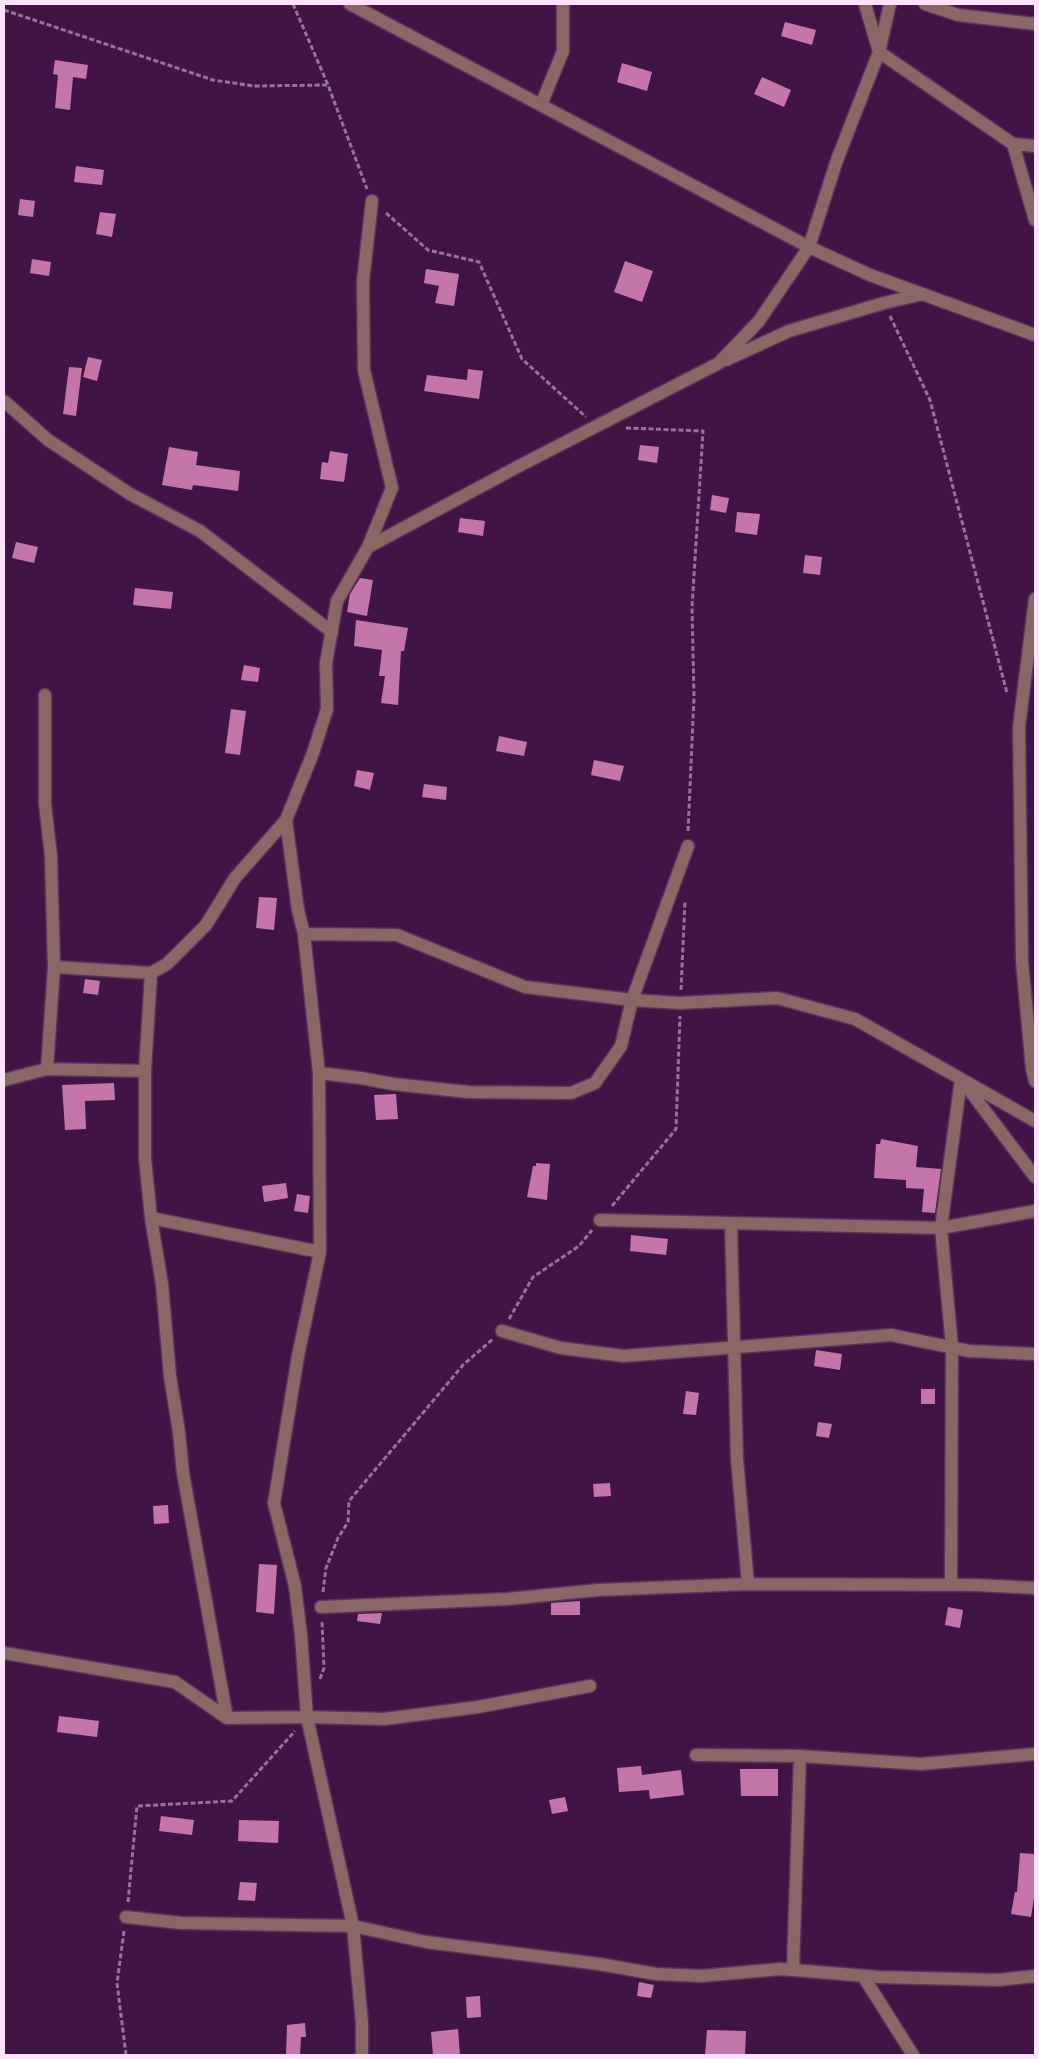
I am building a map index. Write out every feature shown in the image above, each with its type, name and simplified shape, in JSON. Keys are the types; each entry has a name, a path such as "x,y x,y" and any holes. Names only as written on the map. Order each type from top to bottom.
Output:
{"street":[{"path":"350,4 809,247 870,275 1035,335"},
{"path":"541,105 563,51 563,4"},
{"path":"865,4 879,52 1013,144 1035,146"},
{"path":"719,363 759,321 809,247 837,160 879,52 890,4"},
{"path":"925,4 958,15 1035,24"},
{"path":"1013,144 1035,220"},
{"path":"54,967 151,973 167,964 206,925 235,878 286,820 313,753 327,709 326,663 337,601 368,547 392,488 364,370 362,281 372,201"},
{"path":"368,547 596,426 719,363 789,331 884,303 923,294"},
{"path":"4,401 48,440 130,494 200,531 332,632"},
{"path":"1035,599 1019,727 1022,962 1032,1069 1035,1081"},
{"path":"45,695 45,804 51,856 54,967 47,1069"},
{"path":"286,820 298,910 304,934 319,1073 320,1252 298,1356 274,1503 295,1586 301,1635 307,1718 354,1926 362,2023 362,2055"},
{"path":"319,1073 393,1084 468,1092 571,1093 594,1083 621,1046 632,1000 688,846"},
{"path":"304,934 397,935 525,987 680,1004 777,998 855,1019 1035,1121"},
{"path":"151,973 145,1071 145,1158 151,1218 162,1284 170,1376 183,1473 227,1718"},
{"path":"4,1080 47,1069 145,1071"},
{"path":"961,1078 1035,1176"},
{"path":"951,1585 952,1347 940,1228 961,1078"},
{"path":"600,1220 940,1228 1035,1210"},
{"path":"151,1218 320,1252"},
{"path":"731,1224 737,1459 748,1584"},
{"path":"502,1331 561,1348 624,1356 891,1335 969,1351 1035,1354"},
{"path":"321,1607 507,1599 598,1590 748,1584 951,1585 1035,1588"},
{"path":"4,1653 176,1682 227,1718 384,1719 478,1707 590,1686"},
{"path":"696,1755 800,1756 921,1764 1035,1754"},
{"path":"793,1969 800,1756"},
{"path":"126,1917 181,1923 354,1926 426,1942 599,1964 656,1974 701,1976 793,1969 863,1976 998,1980 1035,1976"},
{"path":"863,1976 913,2055"}],"path":[{"path":"293,4 328,85 372,201 428,250 479,262 522,359 596,426"},
{"path":"4,10 213,80 254,86 328,85"},
{"path":"884,303 930,400 1010,700"},
{"path":"625,428 703,431 692,607 694,698 688,846"},
{"path":"318,1684 324,1668 321,1607 326,1568 338,1538 348,1522 349,1501 463,1365 502,1331 533,1277 578,1246 676,1129 685,896"},
{"path":"126,2055 117,1983 126,1917 137,1806 232,1801 307,1718"}],"building":[{"path":"785,22 816,30 812,45 781,36"},
{"path":"55,60 88,65 86,79 73,77 70,110 55,108 58,75 53,74"},
{"path":"622,63 652,72 647,91 617,82"},
{"path":"762,77 791,90 784,107 754,94"},
{"path":"76,166 104,170 102,185 74,182"},
{"path":"20,199 35,201 33,217 18,215"},
{"path":"100,212 116,214 112,237 96,234"},
{"path":"32,259 51,262 49,276 30,273"},
{"path":"625,261 653,271 642,302 614,292"},
{"path":"426,269 459,274 454,306 435,303 439,286 424,283"},
{"path":"88,357 102,360 97,381 83,377"},
{"path":"69,367 82,368 76,416 63,414"},
{"path":"468,369 483,371 479,399 424,391 427,375 467,380"},
{"path":"640,445 659,447 657,463 638,460"},
{"path":"169,447 198,452 196,465 240,471 238,491 193,485 192,490 162,485"},
{"path":"330,451 348,454 344,482 320,479 322,462 328,463"},
{"path":"712,495 729,498 726,513 710,510"},
{"path":"737,512 760,514 757,535 735,532"},
{"path":"460,518 485,521 483,536 458,532"},
{"path":"16,542 38,547 34,563 12,558"},
{"path":"805,555 822,557 820,575 803,573"},
{"path":"360,578 373,580 367,616 347,612 350,594"},
{"path":"135,588 173,592 171,609 133,605"},
{"path":"356,620 408,628 404,651 401,651 398,705 381,703 385,676 379,676 382,650 354,646"},
{"path":"244,665 260,668 258,682 241,680"},
{"path":"231,709 246,711 240,755 225,753"},
{"path":"499,736 527,742 524,756 496,751"},
{"path":"594,760 624,766 620,781 591,775"},
{"path":"357,770 374,773 370,790 354,786"},
{"path":"424,784 447,787 446,800 422,797"},
{"path":"259,897 277,898 274,930 256,928"},
{"path":"85,979 100,981 98,995 83,993"},
{"path":"114,1083 115,1100 85,1101 86,1129 65,1130 62,1085"},
{"path":"396,1094 398,1119 376,1120 374,1095"},
{"path":"881,1139 918,1146 916,1167 941,1169 935,1213 922,1212 924,1189 906,1188 906,1180 874,1178 876,1144 880,1144"},
{"path":"536,1163 550,1164 547,1200 527,1197 533,1166 536,1166"},
{"path":"286,1183 288,1198 264,1202 262,1186"},
{"path":"297,1194 310,1196 308,1213 294,1211"},
{"path":"631,1235 668,1239 666,1255 630,1251"},
{"path":"816,1350 842,1354 840,1370 814,1366"},
{"path":"921,1389 935,1389 935,1404 921,1404"},
{"path":"686,1391 699,1393 696,1415 683,1414"},
{"path":"818,1422 832,1424 829,1438 816,1436"},
{"path":"610,1483 611,1496 594,1497 593,1484"},
{"path":"168,1505 169,1523 154,1524 153,1506"},
{"path":"259,1564 277,1565 274,1614 256,1612"},
{"path":"580,1601 580,1615 551,1615 551,1603"},
{"path":"948,1607 963,1610 960,1628 945,1625"},
{"path":"382,1613 380,1624 357,1621 358,1614"},
{"path":"59,1716 99,1721 97,1737 57,1732"},
{"path":"641,1766 642,1775 681,1770 684,1795 650,1799 649,1790 619,1792 617,1768"},
{"path":"740,1769 778,1769 778,1796 741,1796"},
{"path":"565,1797 568,1811 552,1814 549,1800"},
{"path":"161,1816 194,1820 192,1835 159,1831"},
{"path":"239,1820 279,1821 278,1843 238,1841"},
{"path":"1020,1853 1035,1854 1035,1891 1031,1917 1011,1914 1015,1892 1017,1892"},
{"path":"240,1882 257,1883 255,1901 238,1900"},
{"path":"639,1982 654,1985 651,1998 637,1996"},
{"path":"480,1996 481,2017 467,2018 466,1997"},
{"path":"305,2023 306,2037 301,2037 300,2055 286,2055 287,2025"},
{"path":"458,2029 460,2055 433,2055 431,2032"},
{"path":"707,2030 746,2031 745,2055 705,2055"}]}
